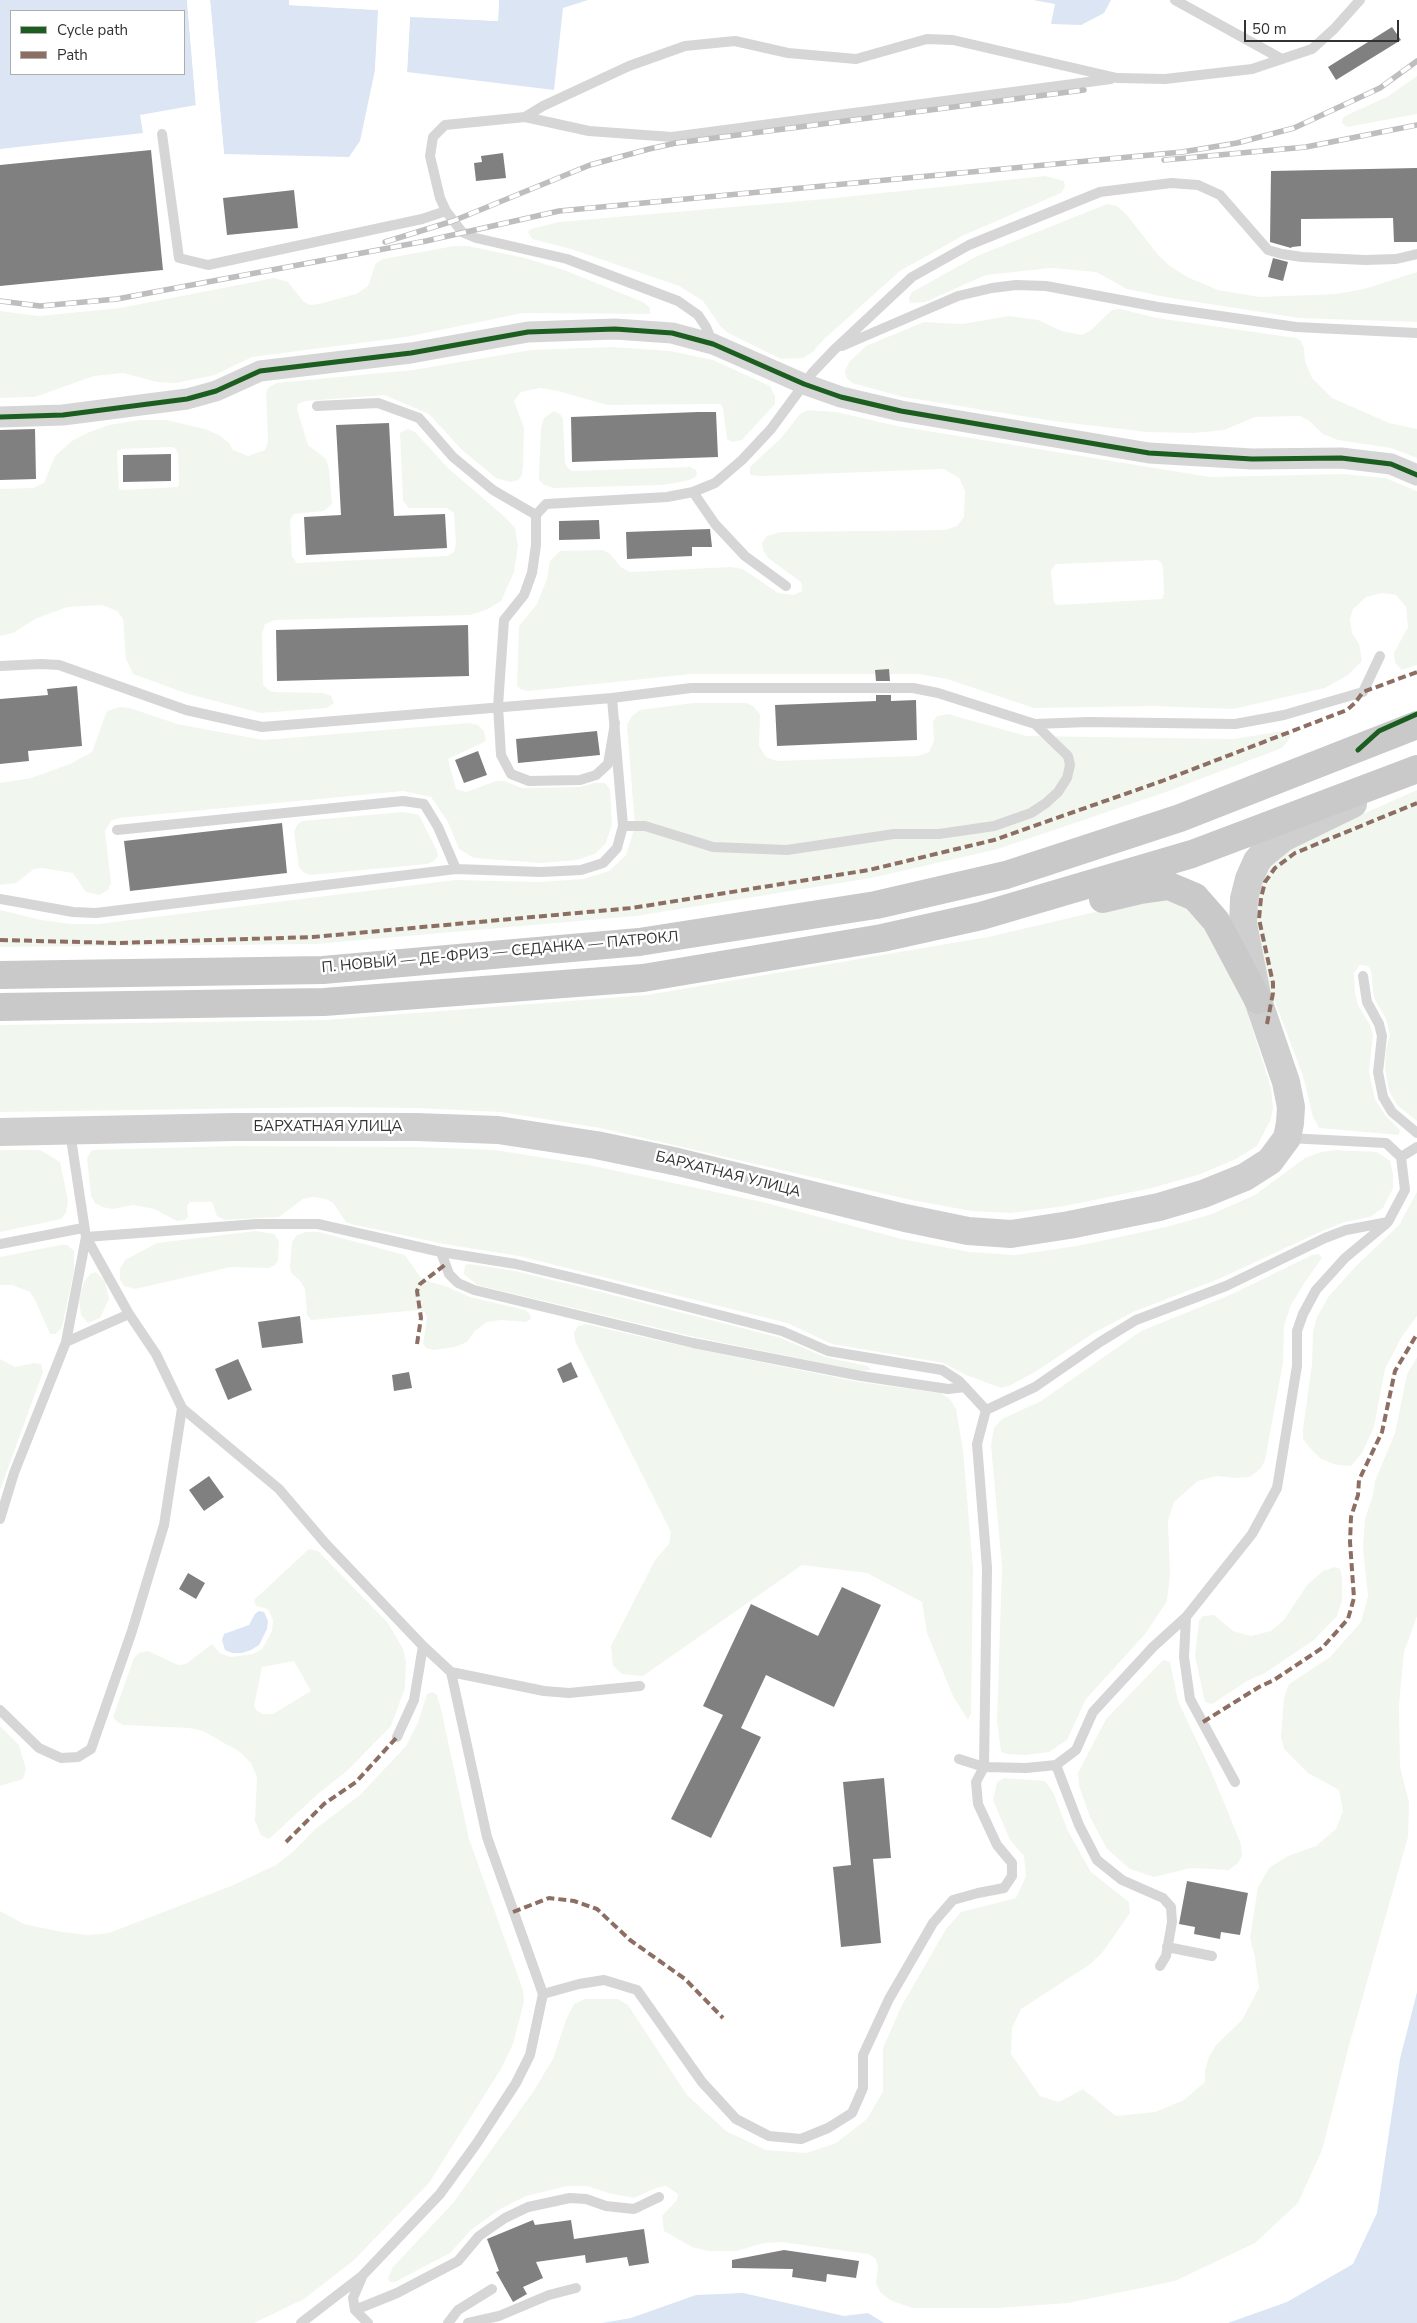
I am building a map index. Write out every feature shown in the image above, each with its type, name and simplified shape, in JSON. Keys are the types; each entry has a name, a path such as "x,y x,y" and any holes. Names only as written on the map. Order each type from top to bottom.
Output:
{"main road":[{"name":"П. НОВЫЙ — ДЕ-ФРИЗ — СЕДАНКА — ПАТРОКЛ","path":"0,976 322,970 639,942 876,905 1006,876 1180,818 1358,750 1417,725"},
{"path":"0,1007 324,1002 643,978 882,938 981,916 1192,854 1417,769"},
{"name":"БАРХАТНАЯ УЛИЦА","path":"0,1132 339,1126 498,1130 596,1145 678,1162 905,1218 968,1231 1011,1234 1069,1226 1159,1207 1203,1194 1245,1177 1270,1161 1287,1138 1290,1123 1290,1107 1286,1082 1258,1000 1243,924 1244,899 1257,861 1283,838 1350,806 1369,788"},
{"path":"981,916 996,922 1008,922 1141,890 1169,886 1195,897 1216,921 1258,1000"}],"street":[{"path":"0,418 63,415 187,399 216,391 260,372 410,353 528,332 615,329 672,333 712,344 804,384 841,396 901,411 1149,453 1252,460 1341,458 1391,464 1417,475"},
{"path":"1358,750 1378,731 1417,714"}],"lane":[{"path":"1175,0 1280,58"},
{"path":"712,344 706,327 698,315 678,301 567,259 476,238 462,232 446,211 440,198 430,156 434,137 445,124 525,117 588,131 672,137 1117,78 1165,79 1252,69 1280,58 1312,49 1334,29 1360,0"},
{"path":"525,117 543,106 629,66 685,46 735,41 788,53 856,60 927,39 953,40 1117,78"},
{"path":"162,134 179,258 208,265 422,218 446,211"},
{"path":"615,722 608,764 596,775 580,780 528,781 511,774 501,755 498,706 504,620 524,595 532,572 536,545 536,515 546,504 667,498 693,492 714,483 742,460 771,430 804,384 834,350 912,277 970,245 1100,192 1171,183 1198,185 1220,195 1268,250 1282,254 1365,260 1396,259 1417,254"},
{"path":"834,350 958,296 992,288 1016,285 1046,286 1158,307 1296,327 1417,333"},
{"path":"317,406 378,403 419,418 453,457 493,490 536,515"},
{"path":"693,492 715,524 744,556 786,586"},
{"path":"0,666 59,665 186,710 262,727 612,698 691,688 913,688 938,693 1035,724 1088,722 1235,724 1284,715 1363,692 1380,656"},
{"path":"0,898 73,912 96,913 456,869 541,872 580,870 603,863 617,848 623,826 612,698"},
{"path":"623,826 645,826 714,847 787,850 894,834 938,834 994,826 1031,813 1046,803 1058,792 1066,778 1070,765 1068,756 1035,724"},
{"path":"117,830 403,801 424,804 438,826 456,869"},
{"path":"1363,976 1367,1002 1379,1024 1382,1036 1378,1072 1383,1097 1392,1112 1417,1133"},
{"path":"0,1519 14,1473 66,1342 84,1232 70,1130"},
{"path":"959,1759 984,1767 1026,1768 1056,1765 1076,1750 1094,1712 1153,1647 1186,1617 1252,1534 1276,1488 1297,1366 1297,1331 1303,1314 1316,1290 1345,1258 1388,1222 1406,1190 1401,1157 1386,1143 1287,1138"},
{"path":"1401,1157 1417,1147"},
{"path":"543,1994 579,1984 604,1980 636,1990 702,2082 736,2119 769,2136 801,2139 828,2128 852,2113 863,2088 863,2055 889,1999 933,1923 953,1900 1004,1888 1012,1876 1012,1863 997,1846 978,1804 976,1782 984,1767 987,1568 976,1444 986,1410 1035,1387 1100,1342 1136,1320 1226,1286 1325,1238 1346,1230 1388,1222"},
{"path":"0,1244 84,1232 257,1224 318,1224 441,1252 516,1264 591,1282 782,1331 828,1351 942,1370 965,1387 986,1410"},
{"path":"84,1232 129,1314 156,1354 182,1408 279,1489 325,1543 423,1646 451,1672 544,1691 569,1693 640,1686"},
{"path":"441,1252 449,1274 458,1283 474,1290 693,1343 861,1376 948,1389 965,1387"},
{"path":"66,1342 129,1314"},
{"path":"0,1710 39,1748 62,1758 78,1757 91,1750 164,1525 182,1408"},
{"path":"1186,1617 1184,1657 1190,1699 1235,1782"},
{"path":"397,1737 414,1700 423,1646"},
{"path":"301,2323 362,2276 440,2194 511,2091 530,2055 537,2029 543,1994 487,1837 451,1672"},
{"path":"1056,1765 1079,1825 1097,1860 1122,1880 1163,1898 1171,1907 1172,1922 1164,1961 1160,1966"},
{"path":"1167,1947 1212,1956"},
{"path":"355,2310 397,2294 458,2261 479,2236 505,2218 528,2207 570,2198 586,2198 606,2206 634,2209 659,2197"},
{"path":"362,2276 353,2298 355,2310 368,2323"},
{"path":"468,2323 499,2316 549,2296 576,2288"},
{"path":"448,2323 458,2310 492,2289"}],"shaded area":[{"path":"1417,76 1417,114 1347,127 1342,123 1343,118 1347,115 1387,97"},
{"path":"1045,176 1064,181 1065,187 1061,193 962,236 900,271 822,341 813,352 803,358 781,359 728,333 721,327 703,301 679,286 571,249 532,239 528,232 531,229 559,222 825,199"},
{"path":"1107,204 1117,206 1127,215 1158,255 1170,266 1187,277 1218,290 1260,297 1336,294 1364,289 1417,272 1417,322 1299,318 1165,297 1127,289 1096,272 1051,268 986,275 925,302 910,303 909,298 912,292 977,256"},
{"path":"454,246 468,246 525,258 564,270 643,302 650,308 650,314 523,313 406,337 252,357 215,375 176,383 157,382 123,373 94,376 35,397 0,398 0,311 39,316 120,308 274,278 288,282 303,301 310,305 319,304 356,294 368,286 376,263 383,259"},
{"path":"1120,309 1157,318 1296,338 1301,341 1304,348 1305,361 1312,378 1332,398 1389,423 1417,429 1417,458 1391,448 1338,440 1323,434 1308,420 1300,416 1255,417 1224,430 1194,433 1147,432 1053,421 903,397 852,383 846,377 845,371 849,362 866,346 924,322 962,324 1009,316 1038,320 1062,331 1082,335 1091,330 1112,310"},
{"path":"611,347 670,351 713,360 770,386 775,396 775,404 742,440 732,442 727,439 723,408 720,404 607,405 558,391 540,388 521,392 514,401 524,428 522,475 518,480 510,482 496,478 462,450 429,414 384,395 306,401 298,404 297,409 308,445 326,459 329,469 332,504 324,511 294,514 290,520 292,557 297,563 447,556 454,552 456,544 454,513 447,508 409,508 403,501 400,433 408,429 415,432 448,468 506,518 515,528 518,546 514,572 501,601 486,610 470,615 275,620 265,624 262,634 263,685 270,691 276,692 323,693 331,696 334,703 327,708 261,713 188,694 133,674 126,659 123,619 117,611 102,605 67,607 35,619 13,633 0,636 0,489 33,488 44,483 55,456 72,441 109,425 140,420 166,420 205,429 219,435 229,443 233,450 248,456 265,450 268,441 266,393 268,388 276,383 413,370 531,350","holes":["172,447 176,449 178,454 178,487 119,489 117,451 122,449"]},
{"path":"808,410 836,412 897,426 1210,477 1343,474 1385,478 1417,491 1417,665 1402,670 1395,663 1394,653 1408,627 1406,607 1396,595 1382,593 1366,597 1353,609 1350,619 1352,633 1359,644 1362,661 1348,675 1325,688 1233,709 1154,706 1034,708 947,679 918,674 691,674 529,691 522,690 517,686 519,626 537,604 547,579 550,561 560,551 603,550 610,554 621,567 630,572 731,567 743,569 778,593 794,595 802,591 801,582 768,558 763,550 762,543 767,536 780,532 945,530 957,526 964,517 965,491 959,478 944,469 750,475 750,467 781,438 800,414","holes":["1158,560 1162,564 1164,594 1162,599 1058,605 1054,603 1051,571 1056,564"]},
{"path":"554,411 560,414 563,419 565,462 572,471 690,467 696,470 697,475 686,481 663,485 554,488 544,485 539,480 541,427 544,418"},
{"path":"693,703 746,703 753,706 760,714 759,746 766,757 777,761 917,756 929,752 934,741 933,722 937,716 948,714 1026,736 1234,739 1283,731 1289,733 1291,737 1282,748 1166,792 998,849 871,878 636,916 316,944 0,947 0,910 41,920 71,924 98,924 456,880 539,882 583,879 609,871 626,855 635,826 627,725 632,716 640,710"},
{"path":"120,707 130,708 177,724 263,740 469,723 478,725 484,731 486,741 448,759 456,789 466,792 496,781 504,781 522,788 580,787 595,783 605,783 610,789 612,824 606,843 595,854 577,860 541,863 474,858 459,849 448,822 431,797 403,791 119,818 111,821 105,831 111,883 108,890 99,895 86,892 73,873 42,868 34,869 16,883 0,885 0,783 31,778 70,764 92,752 107,711"},
{"path":"1417,790 1417,1121 1397,1105 1389,1091 1385,1069 1386,1050 1390,1035 1386,1019 1374,998 1371,971 1368,966 1360,965 1354,973 1355,993 1358,1005 1370,1025 1373,1035 1369,1072 1375,1099 1385,1115 1400,1130 1399,1135 1319,1128 1313,1117 1303,1076 1269,986 1255,923 1255,900 1267,866 1291,846"},
{"path":"403,812 419,815 437,851 438,856 434,861 427,864 310,875 303,872 299,867 294,832 297,825 302,821"},
{"path":"1167,898 1188,907 1209,932 1246,1008 1271,1088 1273,1108 1271,1119 1257,1146 1236,1159 1198,1175 1152,1188 1065,1206 1011,1213 972,1211 911,1200 600,1128 501,1112 337,1107 0,1112 0,1025 325,1020 647,995 988,937 1142,901"},
{"path":"236,1146 416,1147 495,1150 589,1165 763,1202 902,1239 969,1252 1015,1255 1077,1246 1166,1227 1212,1214 1255,1195 1305,1158 1321,1152 1337,1150 1377,1152 1390,1161 1393,1174 1393,1188 1383,1208 1370,1217 1345,1222 1322,1231 1221,1278 1133,1312 1092,1334 1035,1372 1011,1385 1001,1388 966,1375 944,1363 832,1344 787,1323 519,1256 444,1244 351,1224 346,1222 333,1203 326,1199 313,1197 303,1199 279,1217 225,1220 217,1216 212,1202 190,1202 187,1206 188,1217 185,1220 177,1221 154,1209 133,1205 113,1209 102,1207 95,1203 91,1196 87,1158 92,1150"},
{"path":"0,1150 40,1150 60,1162 68,1201 66,1213 61,1219 0,1232"},
{"path":"1417,1192 1417,1316 1401,1338 1385,1369 1374,1427 1362,1453 1351,1466 1337,1465 1321,1459 1303,1439 1312,1364 1313,1331 1317,1317 1329,1296 1355,1267 1399,1225"},
{"path":"256,1231 274,1234 279,1241 278,1261 269,1268 231,1267 135,1289 124,1286 120,1280 120,1269 125,1260 157,1243"},
{"path":"306,1232 319,1232 405,1255 421,1278 470,1297 525,1310 530,1314 531,1319 526,1322 501,1320 487,1322 475,1331 467,1342 455,1347 434,1350 426,1348 423,1344 427,1317 424,1312 419,1310 311,1320 307,1315 305,1289 301,1282 291,1273 290,1266 292,1242 297,1235"},
{"path":"67,1245 74,1251 74,1271 62,1327 56,1334 50,1334 30,1292 12,1285 0,1285 0,1257"},
{"path":"1319,1254 1322,1258 1291,1305 1284,1325 1283,1363 1265,1460 1261,1468 1250,1477 1217,1476 1198,1481 1174,1502 1168,1521 1170,1575 1167,1601 1146,1633 1086,1699 1067,1740 1049,1752 1026,1755 1001,1752 997,1721 1002,1567 991,1445 994,1428 1002,1419 1041,1401 1141,1331 1230,1295 1312,1255"},
{"path":"470,1264 515,1271 781,1338 825,1357 868,1366 871,1370 861,1371 695,1337 477,1285 464,1274 465,1265"},
{"path":"96,1272 105,1281 109,1299 100,1318 88,1323 81,1315 79,1299 84,1282 90,1274"},
{"path":"586,1324 691,1348 859,1382 940,1393 950,1399 956,1409 963,1450 973,1569 971,1713 968,1720 953,1696 927,1633 922,1602 867,1573 802,1565 643,1676 622,1674 613,1666 611,1646 655,1560 669,1544 671,1532 575,1341 574,1333 578,1326"},
{"path":"1417,1357 1417,1616 1404,1652 1399,1704 1400,1767 1409,1802 1408,1837 1350,2042 1322,2150 1298,2203 1255,2243 1175,2281 1068,2303 998,2308 912,2308 890,2300 880,2292 876,2283 878,2266 875,2258 868,2254 781,2242 764,2243 737,2251 708,2251 692,2247 664,2231 662,2216 677,2200 678,2194 666,2186 656,2188 634,2198 608,2193 587,2186 567,2186 526,2196 500,2209 472,2229 450,2253 395,2282 390,2282 388,2278 393,2267 453,2203 533,2092 553,2059 566,2020 574,2004 585,1999 618,1999 628,2005 687,2095 726,2131 766,2150 806,2153 836,2143 867,2119 883,2091 883,2048 901,2007 946,1929 961,1912 1016,1898 1026,1876 1024,1856 1010,1840 993,1800 997,1782 1004,1778 1045,1781 1053,1792 1068,1831 1091,1872 1129,1902 1130,1913 1102,1953 1089,1965 1021,2009 1012,2028 1011,2054 1040,2096 1059,2102 1083,2089 1116,2116 1155,2112 1184,2100 1205,2082 1205,2070 1209,2057 1216,2045 1242,2020 1259,1988 1250,1938 1258,1887 1270,1867 1288,1856 1316,1846 1336,1829 1343,1811 1339,1790 1308,1773 1284,1749 1281,1737 1284,1698 1289,1684 1330,1657 1361,1622 1368,1596 1363,1548 1365,1519 1373,1495 1375,1481 1395,1433 1407,1374"},
{"path":"0,1359 15,1367 34,1363 41,1364 43,1372 0,1490"},
{"path":"309,1549 318,1551 388,1623 403,1649 406,1661 405,1688 391,1726 347,1771 319,1793 269,1839 261,1835 255,1821 257,1777 251,1763 240,1752 203,1731 189,1728 124,1725 117,1722 113,1717 134,1658 139,1653 148,1651 178,1665 186,1664 212,1644 220,1653 230,1657 253,1654 262,1649 272,1631 273,1620 268,1609 256,1606 254,1600","holes":["294,1661 311,1691 273,1714 263,1714 257,1711 254,1706 262,1667"]},
{"path":"1335,1567 1340,1569 1342,1577 1342,1601 1337,1616 1314,1640 1265,1673 1247,1681 1212,1704 1205,1702 1195,1656 1199,1621 1203,1616 1214,1615 1233,1631 1251,1636 1271,1631 1284,1620 1307,1585 1323,1571"},
{"path":"1163,1660 1170,1662 1178,1701 1211,1771 1241,1844 1242,1856 1238,1863 1229,1870 1190,1868 1154,1877 1130,1869 1107,1849 1090,1817 1079,1786 1078,1773 1106,1719"},
{"path":"433,1692 437,1695 441,1709 469,1839 523,1990 524,2002 513,2044 501,2069 429,2183 353,2261 304,2299 254,2323 0,2323 0,1911 24,1924 62,1932 88,1935 109,1933 231,1886 276,1865 295,1850 314,1830 360,1795 406,1746 418,1722 427,1694"},
{"path":"0,1726 19,1745 26,1769 23,1779 0,1786"}],"water":[{"path":"0,0 187,0 196,105 140,115 143,133 0,149"},
{"path":"210,0 289,0 289,5 379,10 375,70 360,141 349,157 224,154"},
{"path":"499,0 588,0 563,8 554,90 407,72 410,16 498,21"},
{"path":"1033,0 1111,0 1104,13 1081,25 1051,24 1055,4"},
{"path":"259,1611 264,1612 268,1621 267,1629 259,1645 242,1653 232,1653 225,1650 222,1640 224,1634 249,1625 255,1614"},
{"path":"1417,1992 1417,2323 1228,2323 1287,2302 1353,2264 1377,2213 1400,2059"},
{"path":"743,2293 844,2316 868,2313 884,2323 602,2323 631,2318 696,2295"}],"pier":[{"path":"187,0 189,0 198,104 196,107"},
{"path":"207,0 210,0 224,154 221,155"},
{"path":"289,0 291,0 291,3 380,8 378,70 375,70 378,10 289,5"},
{"path":"497,0 499,0 498,21 410,17 407,72 404,72 408,14 496,19"}],"building":[{"path":"1392,27 1401,40 1336,80 1328,67"},
{"path":"151,150 163,270 0,286 0,165"},
{"path":"503,153 506,178 476,181 474,163 482,162 481,156"},
{"path":"1417,168 1417,242 1394,242 1393,218 1301,219 1301,246 1291,248 1270,242 1271,171"},
{"path":"294,190 298,228 227,235 223,198"},
{"path":"1273,258 1288,262 1283,281 1268,277"},
{"path":"716,412 718,457 572,462 571,417"},
{"path":"389,423 394,516 445,514 447,548 306,555 304,517 341,515 336,425"},
{"path":"35,429 36,479 0,480 0,430"},
{"path":"171,454 171,481 123,482 123,455"},
{"path":"599,520 600,539 559,540 559,521"},
{"path":"710,529 712,547 692,547 692,556 627,559 626,532"},
{"path":"468,625 469,676 277,681 276,630"},
{"path":"889,669 890,681 876,681 875,670"},
{"path":"77,686 82,746 28,751 29,761 0,764 0,699 48,695 47,689"},
{"path":"876,695 891,695 891,701 916,700 917,740 777,746 775,705 876,701"},
{"path":"597,731 600,755 518,763 516,739"},
{"path":"478,751 487,775 464,783 455,760"},
{"path":"282,823 287,873 130,891 124,841"},
{"path":"300,1316 303,1343 262,1348 258,1322"},
{"path":"238,1359 252,1390 228,1400 215,1369"},
{"path":"571,1362 578,1377 563,1383 557,1369"},
{"path":"409,1372 412,1388 394,1391 392,1375"},
{"path":"209,1476 224,1497 204,1511 189,1490"},
{"path":"188,1573 205,1583 196,1599 179,1589"},
{"path":"842,1587 881,1605 834,1707 766,1675 741,1728 761,1737 711,1838 671,1819 723,1715 703,1706 751,1604 818,1636"},
{"path":"884,1778 891,1858 873,1859 881,1943 841,1947 833,1867 851,1865 843,1782"},
{"path":"1187,1881 1248,1893 1240,1935 1221,1932 1220,1939 1194,1934 1195,1927 1179,1924"},
{"path":"533,2220 535,2225 571,2220 574,2239 644,2229 649,2263 629,2266 627,2257 586,2263 585,2255 536,2262 543,2278 523,2287 527,2294 513,2302 496,2272 499,2271 487,2239"},
{"path":"784,2250 859,2261 856,2278 827,2274 826,2282 792,2277 793,2269 732,2268 732,2260"}],"railway":[{"path":"0,301 40,306 117,299 426,241 559,211 1182,152 1237,143 1294,128 1380,88 1417,61"},
{"path":"385,242 453,221 590,165 676,143 1084,90"},
{"path":"1164,160 1306,147 1417,125"}],"marked path":[{"path":"0,940 117,943 313,937 632,908 869,870 994,840 1162,781 1347,710 1363,692 1417,672"},
{"path":"1267,1024 1273,983 1259,919 1265,882 1275,868 1295,853 1417,803"},
{"path":"417,1344 421,1318 417,1291 420,1284 446,1264"},
{"path":"1203,1722 1259,1687 1274,1680 1322,1648 1348,1619 1354,1598 1350,1542 1351,1517 1358,1495 1359,1480 1382,1432 1395,1371 1417,1334"},
{"path":"286,1842 324,1804 356,1782 397,1737"},
{"path":"513,1912 549,1898 574,1901 597,1909 630,1940 685,1979 723,2018"}],"cycle path":[{"path":"0,417 63,415 187,399 216,391 260,371 411,353 528,332 615,329 672,333 713,344 804,384 841,397 901,411 1149,453 1252,459 1341,458 1391,464 1417,475"},
{"path":"1358,750 1379,731 1417,714"}]}
